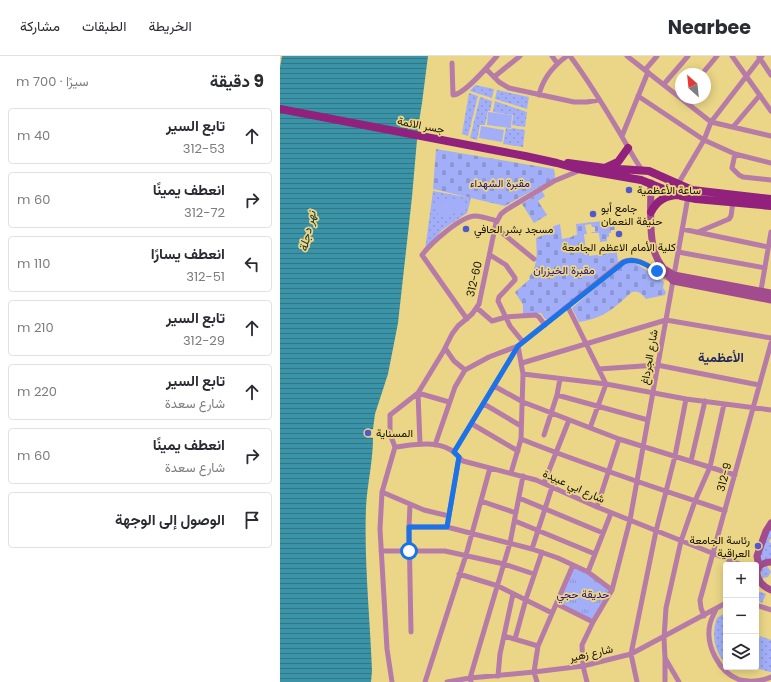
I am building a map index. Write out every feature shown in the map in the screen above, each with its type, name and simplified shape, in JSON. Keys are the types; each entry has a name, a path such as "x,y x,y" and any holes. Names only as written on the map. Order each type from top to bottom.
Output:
{"main road":[{"name":"جسر الائمة","path":"280,109 557,163"},
{"path":"605,168 618,162 628,148"},
{"path":"557,163 642,170 654,173 697,192 771,199"},
{"path":"557,163 578,170 641,180 685,196"},
{"path":"641,180 642,170"},
{"path":"651,183 654,173"},
{"path":"651,212 655,205 667,196 685,196 771,206"}],"street":[{"path":"452,63 453,95 456,95 462,92 497,56"},
{"path":"494,77 520,56"},
{"path":"552,56 557,63"},
{"path":"539,95 543,82 557,63 567,56"},
{"path":"570,56 583,73 642,170"},
{"path":"626,56 675,93"},
{"path":"622,136 646,71 657,56"},
{"path":"664,84 688,56"},
{"path":"707,68 717,56"},
{"path":"732,56 771,111"},
{"path":"678,184 704,140 711,122 760,57 771,74"},
{"path":"486,69 499,82 509,88 574,102 600,100"},
{"path":"733,127 760,95"},
{"path":"638,96 704,140 735,154 771,162"},
{"path":"688,104 711,122 771,136"},
{"path":"735,154 732,168 739,175 743,177 771,180"},
{"name":"312-60","path":"418,393 455,330 477,308 481,297 495,227 501,214 554,181 578,170"},
{"path":"651,183 653,247 662,266 674,278"},
{"name":"شارع الجرداغ","path":"587,682 583,666 582,645 593,622 612,590 630,520 674,278 682,229 685,196"},
{"path":"698,232 729,219 731,216 733,202"},
{"path":"467,319 422,255 441,235 470,217 478,216 497,221"},
{"path":"495,227 534,259"},
{"path":"682,229 768,247"},
{"path":"760,294 771,232"},
{"path":"678,252 765,268"},
{"path":"490,255 506,265 515,278 515,280 498,300 510,326 523,342"},
{"path":"435,445 455,387 465,370 489,357 518,346 626,260 639,261 674,278 760,294 771,293"},
{"path":"760,294 771,300"},
{"path":"568,307 606,384 590,428"},
{"path":"477,308 492,321 506,317 536,315 545,325"},
{"path":"522,363 666,320 771,338"},
{"name":"312-9","path":"704,616 700,600 771,343"},
{"path":"511,473 521,439 523,374 518,346"},
{"path":"454,452 518,346"},
{"path":"445,348 454,361 465,370"},
{"path":"599,368 657,365 759,385"},
{"path":"523,374 606,384 686,399 771,410"},
{"path":"544,435 557,395 560,379"},
{"path":"494,386 523,402 619,439 735,475"},
{"path":"418,393 449,402"},
{"path":"418,393 420,444"},
{"path":"392,682 387,649 381,552 380,529 382,492 395,447 390,434 390,415 418,393"},
{"path":"557,395 648,420"},
{"path":"637,682 631,654 656,531 675,456 686,399"},
{"path":"691,461 705,401"},
{"path":"484,404 521,426"},
{"path":"665,682 664,638 666,608 681,541 695,501 710,467 724,404"},
{"path":"544,483 569,420"},
{"path":"472,424 518,451"},
{"path":"521,439 637,482 725,511"},
{"path":"597,507 619,439"},
{"name":"شارع ابي عبيدة","path":"395,447 420,444 444,447 454,452 465,461 544,483 552,488 610,513 734,562"},
{"path":"447,527 459,457"},
{"path":"425,682 466,555 490,468"},
{"path":"471,680 510,543 523,476"},
{"path":"532,549 552,488"},
{"path":"382,492 410,505 449,516"},
{"path":"519,498 603,533"},
{"path":"481,501 516,513"},
{"path":"410,505 409,551 411,632"},
{"path":"588,572 610,513"},
{"path":"514,521 595,554"},
{"path":"757,562 757,556 766,531 771,523"},
{"path":"409,527 447,527 472,532 542,552 588,572 612,590"},
{"path":"381,552 445,551 504,564 534,574"},
{"path":"515,639 526,599 542,552"},
{"path":"759,570 764,564 771,562"},
{"path":"537,682 534,672 538,646 573,565"},
{"path":"459,574 498,586 552,613"},
{"path":"759,578 761,584 771,590"},
{"path":"498,676 500,654 513,594"},
{"path":"557,604 593,622"},
{"name":"شارع زهير","path":"447,682 583,666 631,654 664,638 723,606"},
{"path":"759,606 771,610"},
{"path":"716,609 710,622 709,639 716,659 723,668 741,681 752,681 771,677"},
{"path":"504,636 538,646"},
{"path":"665,658 679,682"},
{"path":"507,675 509,682"}],"green space":[{"path":"475,85 494,89 492,98 470,91"},
{"path":"497,90 529,97 527,109 495,99"},
{"path":"469,93 478,96 468,136 462,134"},
{"path":"480,97 492,101 485,125 480,125 477,140 470,138"},
{"path":"495,101 527,112 525,127 512,125 513,115 493,112"},
{"path":"488,112 512,115 511,128 487,125"},
{"path":"481,126 504,130 502,142 479,138"},
{"path":"506,128 525,130 523,147 503,144"},
{"name":"مقبرة الشهداء","path":"436,149 554,169 555,178 505,206 433,189"},
{"path":"433,191 471,198 467,213 442,230 425,250"},
{"path":"542,191 545,196 538,201 547,215 534,223 522,204"},
{"path":"464,198 466,212 438,216 437,202"},
{"name":"مقبرة الخيزران","path":"603,221 604,227 615,226 615,230 611,230 609,237 607,237 607,241 600,242 599,233 591,232 595,232 595,227 592,227 591,224 585,225 587,234 584,234 586,252 589,252 589,256 617,252 618,262 548,319 545,319 541,313 523,314 523,305 515,292 530,279 529,277 534,268 536,259 536,238 546,234 554,226 560,224 562,239 572,237 577,235 576,224"},
{"name":"مقبرة الخيزران","path":"630,262 637,264 664,282 663,288 666,292 665,295 646,299 640,293 632,292 608,312 595,318 579,322 572,308 622,265"},
{"path":"771,525 771,537 769,542 771,543 771,559 762,563 758,558"},
{"name":"حديقة حجي","path":"573,565 612,590 593,622 559,605 559,598"},
{"path":"767,566 771,572 768,577 762,578 761,570"},
{"path":"759,592 766,594 762,603 759,601"},
{"path":"723,614 723,660 716,648 714,636 717,618"},
{"path":"760,636 771,640 771,672 759,669"}],"water":[{"name":"نهر دجلة","path":"282,56 428,56 418,128 398,323 388,374 375,414 373,429 369,430 365,434 367,437 373,438 367,499 366,528 366,569 372,671 371,682 280,682 280,67"}],"place":[{"name":"ساعة الأعظمية","path":"629,190"},
{"name":"جامع أبو حنيفة النعمان","path":"593,214"},
{"name":"مسجد بشر الحافي","path":"466,229"},
{"name":"كلية الأمام الاعظم الجامعة","path":"619,234"},
{"name":"المسناية","path":"368,433"},
{"name":"رئاسة الجامعة العراقية","path":"758,546"}],"district":[{"name":"الأعظمية","path":"721,357"}],"route":[{"path":"409,551 409,527 447,527 459,457 454,452 518,346 626,260 636,260 657,271"}]}
